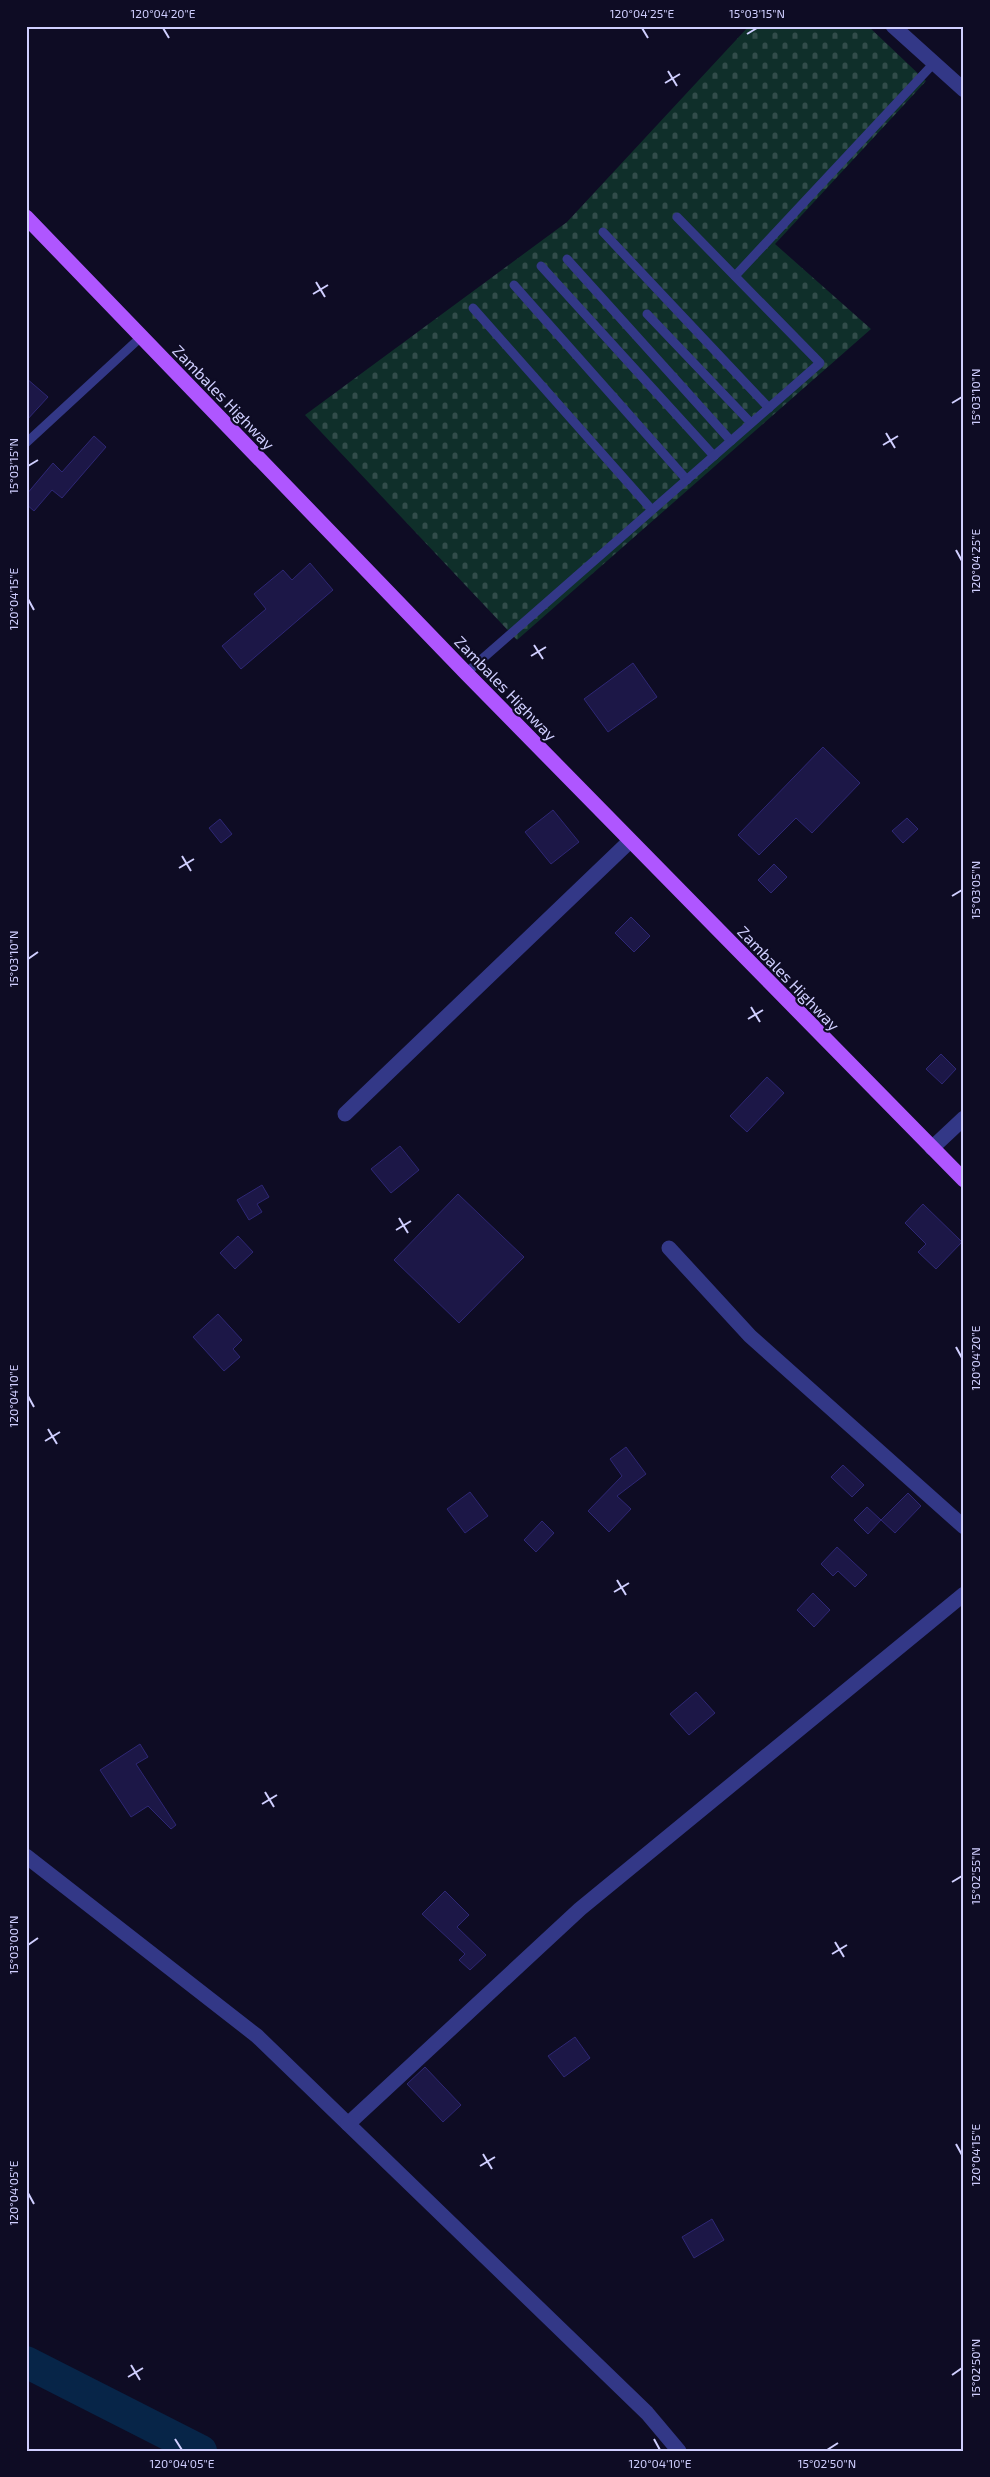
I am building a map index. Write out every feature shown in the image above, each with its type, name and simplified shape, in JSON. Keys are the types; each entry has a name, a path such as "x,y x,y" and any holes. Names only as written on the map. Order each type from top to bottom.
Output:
{"main road":[{"name":"Zambales Highway","path":"26,217 466,673 964,1180"}],"street":[{"path":"892,26 964,90"},
{"path":"345,1114 630,841"},
{"path":"932,1148 964,1118"},
{"path":"670,1248 750,1336 964,1528"},
{"path":"348,2124 580,1909 964,1594"},
{"path":"26,1856 257,2036 647,2413 679,2451"}],"lane":[{"path":"735,276 934,63"},
{"path":"466,673 820,363 677,217"},
{"path":"603,232 769,408"},
{"path":"567,259 731,441"},
{"path":"541,266 714,456"},
{"path":"514,285 687,480"},
{"path":"473,308 652,510"},
{"path":"646,314 751,423"},
{"path":"26,443 142,337"}],"green space":[{"path":"749,26 868,26 926,81 775,244 871,329 517,640 305,415 567,222"}],"building":[{"path":"26,378 48,397 26,421"},
{"path":"94,436 106,447 62,498 52,490 34,511 26,504 26,495 53,463 62,472"},
{"path":"310,563 333,590 241,669 222,646 266,609 254,594 283,570 292,580"},
{"path":"633,663 657,697 608,732 584,699"},
{"path":"823,747 860,783 812,833 796,818 759,855 738,835"},
{"path":"553,810 579,842 551,864 525,832"},
{"path":"907,818 918,829 903,843 892,831"},
{"path":"220,819 232,834 221,843 209,828"},
{"path":"774,864 787,877 771,893 758,880"},
{"path":"631,917 650,936 634,952 615,933"},
{"path":"941,1054 956,1069 942,1084 926,1069"},
{"path":"767,1077 784,1093 747,1132 730,1116"},
{"path":"400,1146 419,1170 391,1193 371,1169"},
{"path":"262,1185 269,1197 257,1204 262,1212 249,1220 237,1200"},
{"path":"458,1194 524,1257 459,1323 394,1260"},
{"path":"923,1204 962,1242 936,1269 918,1252 926,1244 905,1223"},
{"path":"238,1236 253,1252 235,1269 220,1253"},
{"path":"218,1314 242,1340 233,1349 240,1357 224,1371 193,1337"},
{"path":"626,1447 646,1474 617,1496 631,1509 609,1532 588,1511 622,1476 610,1459"},
{"path":"843,1465 864,1485 852,1497 831,1477"},
{"path":"470,1492 488,1516 465,1533 447,1509"},
{"path":"908,1493 921,1506 895,1533 881,1520"},
{"path":"867,1507 881,1520 868,1534 854,1520"},
{"path":"542,1521 554,1533 536,1552 524,1540"},
{"path":"837,1547 867,1575 855,1587 838,1571 833,1576 821,1564"},
{"path":"813,1593 830,1610 814,1627 797,1610"},
{"path":"696,1692 715,1713 689,1735 670,1714"},
{"path":"140,1744 148,1757 136,1764 176,1825 171,1829 148,1806 131,1817 100,1770"},
{"path":"445,1891 469,1915 457,1927 486,1955 470,1970 459,1960 465,1954 422,1914"},
{"path":"575,2037 590,2058 564,2077 548,2056"},
{"path":"425,2067 461,2105 443,2122 407,2084"},
{"path":"712,2219 724,2240 694,2258 682,2237"}],"waterway":[{"path":"26,2362 201,2451"}]}
